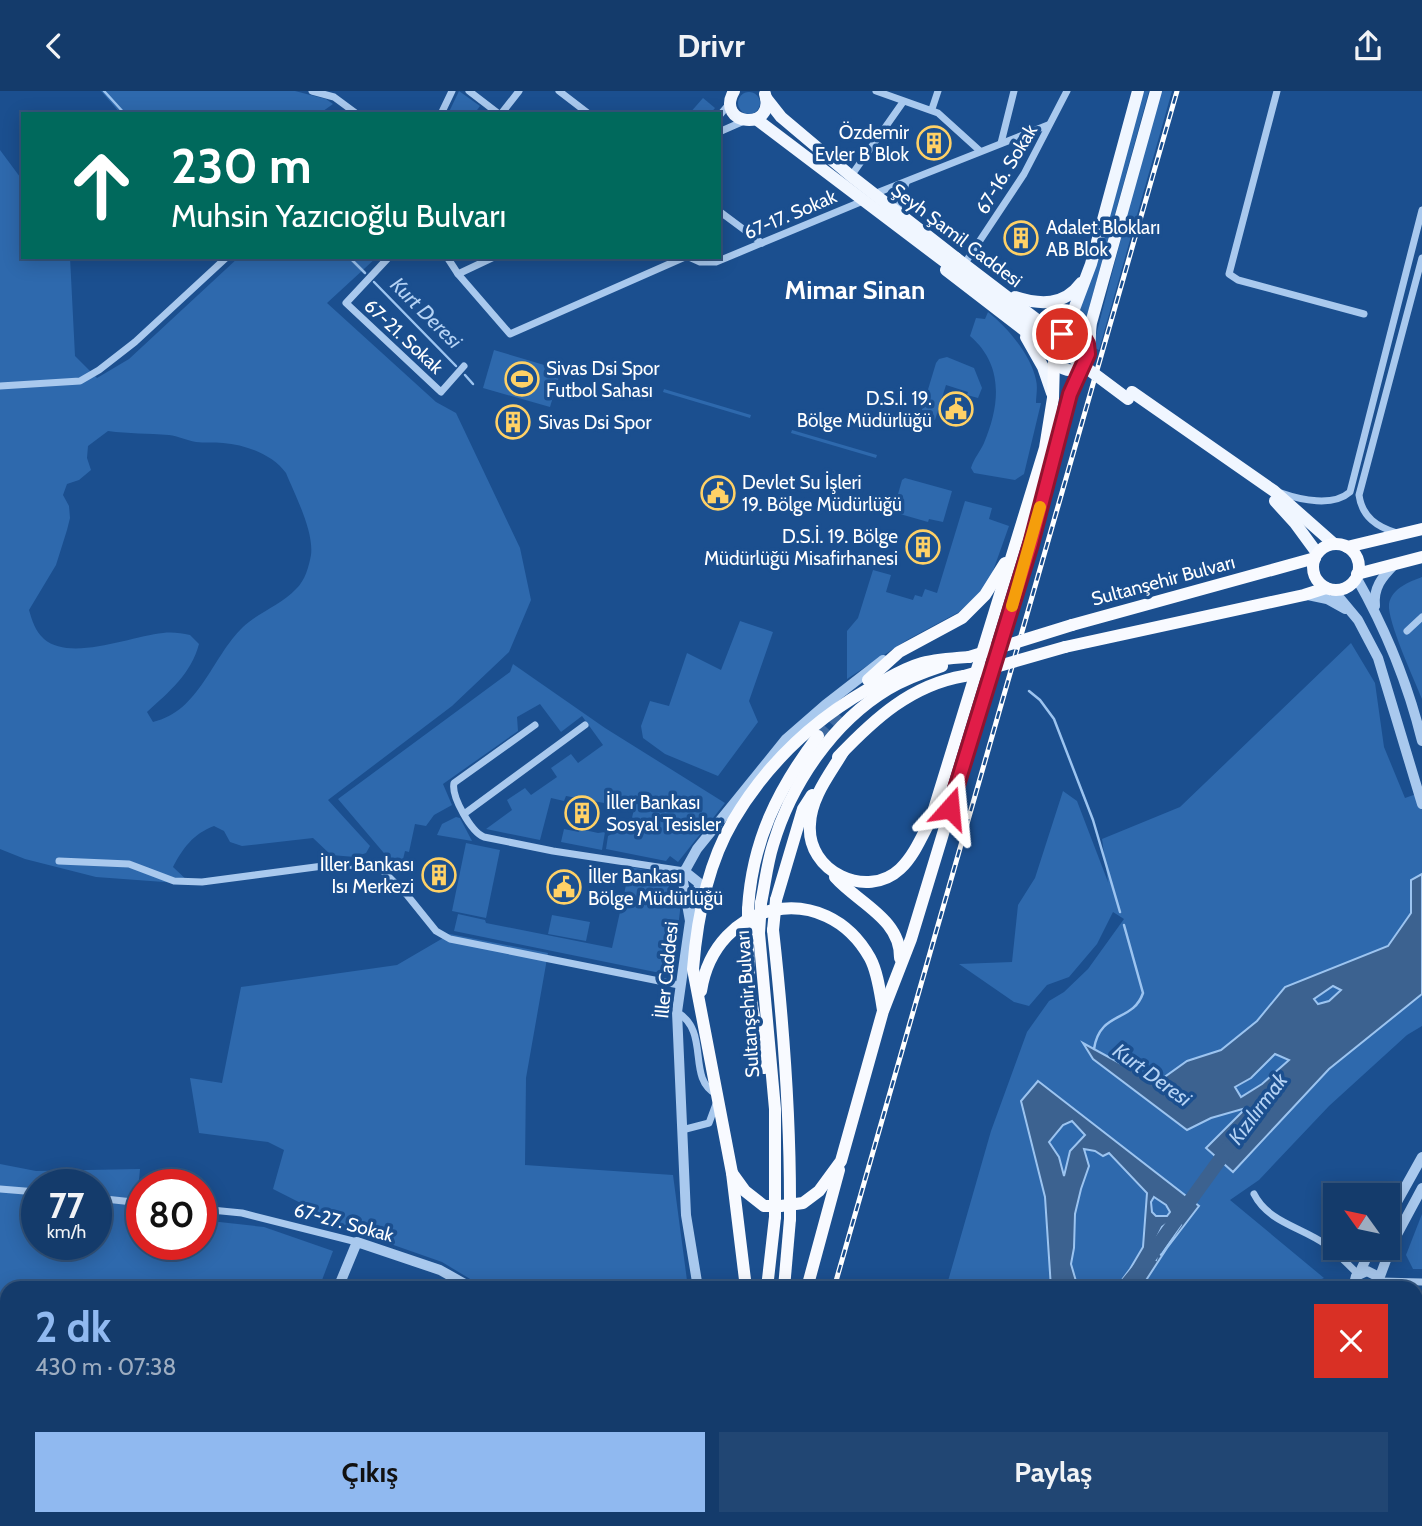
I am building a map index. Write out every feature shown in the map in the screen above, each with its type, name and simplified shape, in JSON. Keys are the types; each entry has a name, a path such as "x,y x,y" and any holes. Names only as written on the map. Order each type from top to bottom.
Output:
{"highway":[{"path":"825,866 837,876 856,881 880,880 900,870 915,849 934,809 1045,448 1053,398 1052,357"},
{"path":"809,1281 883,1011 911,939 1031,544 1070,394 1087,357"},
{"name":"Sultanşehir Bulvarı","path":"754,906 789,803 835,733 888,689 918,674 969,657 1316,556 1326,546 1341,546 1422,529"},
{"path":"868,680 899,652 962,618 985,595 1017,541"},
{"path":"1341,546 1357,558 1357,576"},
{"path":"1316,556 1314,575 1330,589"},
{"name":"Sultanşehir Bulvarı","path":"785,1281 790,1219 790,1139 785,1042 773,930 776,901 803,809 832,763 887,709 908,695 950,678 1065,647 1346,587 1357,576 1422,557"},
{"path":"745,1281 732,1173 693,969 703,900 716,858 732,822 762,777 785,751 811,728 870,688 920,663 969,657"},
{"path":"768,1281 775,1217 774,1142 750,991 755,861 773,807 792,770 818,736"},
{"path":"843,752 814,804 810,842 839,882 877,913 891,929 900,944 899,969"},
{"path":"699,997 710,956 724,937 739,924 766,910 792,908 830,918 852,934 870,959 879,986 883,1011"},
{"path":"732,1173 745,1191 764,1206 781,1206 803,1203 819,1191 841,1161"}],"main road":[{"path":"1052,357 1054,341 1063,333 1091,264 1138,91"},
{"path":"899,219 916,246 1014,323 1061,368 1070,370 1087,357 1091,323 1156,91"},
{"path":"751,120 765,109 764,94"},
{"name":"Şeyh Şamil Caddesi","path":"764,94 781,117 851,176 868,197"},
{"name":"Şeyh Şamil Caddesi","path":"730,95 736,116 751,120 899,219 1130,396 1269,495 1295,523 1316,556"},
{"path":"957,261 1015,297 1063,333 1077,333 1083,337 1087,357"},
{"path":"1015,297 1037,303 1059,300 1072,294 1091,264"},
{"path":"1014,323 1039,357 1053,398"},
{"name":"Şeyh Şamil Caddesi","path":"1130,396 1274,491 1341,546"}],"street":[{"path":"312,91 336,94 343,104 354,112"},
{"path":"442,112 452,91"},
{"path":"470,91 497,112"},
{"path":"502,112 519,91"},
{"path":"559,91 586,112"},
{"path":"876,91 903,102 932,109 980,151"},
{"path":"932,109 938,91"},
{"path":"1001,142 1014,91"},
{"name":"67-16. Sokak","path":"957,261 1024,174 1067,91"},
{"path":"1276,91 1229,274 1238,279 1364,314"},
{"path":"721,112 730,95"},
{"path":"851,176 903,102"},
{"path":"340,112 343,104"},
{"path":"721,131 751,120"},
{"name":"67-17. Sokak","path":"692,259 716,262 1001,142 1035,132 1051,123"},
{"path":"899,219 906,183"},
{"path":"1400,533 1384,529 1364,515 1359,495 1362,465 1422,210"},
{"path":"721,212 762,243"},
{"path":"1274,491 1312,500 1342,499 1350,492 1362,465 1422,258"},
{"path":"0,386 80,381 135,342 225,259"},
{"name":"67-21. Sokak","path":"386,259 345,303 441,392 464,366"},
{"path":"448,259 458,274 490,259"},
{"name":"67-17. Sokak","path":"458,274 510,334 682,259"},
{"path":"1375,610 1375,590 1394,565"},
{"path":"1357,576 1375,610 1413,707 1422,741"},
{"path":"1330,589 1357,618 1378,658 1422,804"},
{"path":"1304,595 1333,601 1357,618"},
{"path":"1407,631 1422,617"},
{"path":"684,871 697,849 786,739 902,646 944,624 962,618"},
{"path":"535,725 454,783 453,793 476,833 552,851 684,871 699,883 690,921"},
{"path":"464,814 585,726"},
{"path":"59,861 129,864 174,881 202,882 323,866 366,865 383,871 436,931 450,939 680,985"},
{"name":"İller Caddesi","path":"684,871 681,880 690,921 677,1012 686,1215 697,1281"},
{"path":"677,1012 687,1018 695,1033 704,1083 717,1094 716,1106 709,1123 682,1131"},
{"path":"1400,1196 1422,1157"},
{"path":"1381,1281 1392,1244 1422,1188"},
{"path":"0,1189 21,1191"},
{"path":"1254,1194 1262,1207 1280,1221 1329,1246 1358,1274"},
{"name":"67-27. Sokak","path":"217,1211 242,1213 357,1242 440,1270 460,1281"},
{"path":"341,1281 357,1242"},
{"path":"1353,1281 1365,1260"},
{"path":"1358,1274 1369,1271 1378,1281"}],"shaded area":[{"path":"101,91 295,91 326,99 333,104 322,112 119,112"},
{"path":"459,91 480,106 476,112 449,112"},
{"path":"1144,91 1149,91 1083,330 1070,323"},
{"path":"1159,91 1172,91 1099,350 1093,347"},
{"path":"749,92 759,99 760,103 753,113 749,114 739,107 738,103 745,93"},
{"path":"703,98 715,108 712,112 691,112"},
{"path":"0,150 21,178 21,259 70,259 75,356 97,378 129,359 237,259 375,259 327,303 436,402 456,413 520,548 531,600 509,652 452,706 328,800 370,846 366,853 355,857 331,855 313,838 242,846 230,842 224,831 214,826 189,842 173,867 191,884 96,877 25,859 0,849","holes":["108,431 169,435 196,442 249,448 280,466 286,473 303,513 310,535 311,555 299,586 284,600 243,627 204,682 182,707 153,722 147,712 178,682 195,655 199,644 190,635 163,633 102,646 69,648 44,639 36,629 29,610 56,565 67,530 69,506 63,495 67,484 79,480 91,470 87,458 88,446"]},
{"path":"988,312 1011,334 1024,352 1036,380 1036,403 1041,403 1024,474 1015,480 974,473 971,468 984,443 996,400 994,373 989,360 970,336 976,318 985,319"},
{"name":"Sivas Dsi Spor Futbol Sahası","path":"494,350 561,370 550,407 483,388"},
{"path":"947,357 974,368 982,388 978,398 946,385 935,420 920,416 936,363"},
{"path":"664,389 751,415 750,418 663,392"},
{"path":"792,430 877,455 876,458 791,433"},
{"path":"905,478 952,491 943,522 929,519 928,522 893,512 902,480"},
{"path":"965,501 992,508 989,519 1009,526 988,585 959,612 907,640 847,679 847,631 858,618 873,570 891,575 886,592 913,600 915,595 922,597 925,589 937,593"},
{"path":"1422,577 1422,699 1397,637 1389,604 1397,590"},
{"path":"740,621 773,632 749,701 758,722 718,776 665,754 643,738 641,726 650,701 669,706 687,653 721,670"},
{"path":"1351,643 1375,683 1384,747 1405,798 1422,792 1422,874 1411,880 1411,913 1388,946 1285,987 1257,1021 1221,1050 1187,1061 1156,1083 1084,1044 1187,1130 1211,1118 1247,1108 1329,1069 1422,994 1422,1026 1407,1035 1329,1106 1259,1180 1230,1200 1324,1278 1317,1281 1145,1281 1161,1256 1158,1253 1156,1260 1147,1256 1162,1227 1174,1218 1181,1225 1169,1244 1198,1206 1038,1081 1021,1101 1045,1197 1051,1281 948,1281 991,1131 1027,1032 1049,1001 1064,992 1088,969 1124,919 1113,912 1097,944 1069,977 1047,985 1029,1006 1014,1002 959,964 1012,962 1018,905 1035,878 1063,791 1077,801 1108,882 1102,839 1180,807"},
{"path":"513,664 605,728 725,803 678,862 670,856 666,861 606,849 608,836 615,832 618,823 630,826 636,801 606,794 604,803 566,796 564,801 551,798 540,840 486,829 512,810 507,800 525,788 531,795 557,777 551,768 571,754 578,763 603,745 582,716 561,732 540,704 517,717 518,731 443,784 452,805 434,815 426,826 415,824 409,852 405,851 400,872 338,799 510,672"},
{"path":"456,817 460,818 472,841 437,835 442,824"},
{"path":"564,829 605,832 602,850 561,842"},
{"path":"466,843 500,850 486,918 452,911"},
{"path":"630,867 664,873 670,879 669,887 680,897 673,968 665,974 454,931 458,914 485,920 486,923 612,948"},
{"path":"552,915 590,922 586,941 548,934"},
{"path":"450,934 548,953 526,1078 525,1165 673,1175 687,1281 473,1281 442,1262 362,1234 273,1189 284,1150 268,1142 199,1133 190,1078 222,1083 241,987 397,965"},
{"path":"1333,986 1341,989 1329,1001 1318,1005 1314,999"},
{"path":"1275,1054 1289,1060 1262,1084 1241,1097 1235,1087 1251,1078"},
{"path":"1072,1121 1086,1135 1070,1151 1064,1179 1059,1157 1049,1142 1063,1125"},
{"path":"1083,1149 1109,1153 1147,1193 1143,1247 1121,1281 1076,1281 1071,1264 1075,1214 1089,1166"},
{"path":"0,1164 26,1169 21,1169 21,1260 112,1260 112,1170 126,1169 126,1260 217,1260 217,1222 264,1227 333,1251 322,1281 0,1281"},
{"path":"1154,1197 1166,1205 1170,1212 1167,1216 1156,1216 1152,1212 1151,1202"},
{"path":"1422,1214 1422,1269 1413,1269 1406,1255"}],"water":[{"name":"Kızılırmak","path":"1422,874 1422,994 1329,1069 1233,1172 1206,1148 1246,1108 1211,1118 1187,1130 1093,1059 1083,1043 1156,1083 1187,1061 1221,1050 1257,1021 1285,987 1388,946 1411,913 1411,880","holes":["1333,986 1341,990 1329,1001 1318,1004 1314,999","1275,1054 1289,1060 1262,1084 1241,1097 1235,1087 1251,1078"]},
{"path":"1038,1081 1199,1206 1146,1281 1121,1281 1143,1247 1147,1193 1109,1153 1103,1156 1084,1149 1089,1166 1075,1214 1071,1264 1076,1281 1051,1281 1045,1197 1021,1101","holes":["1072,1121 1085,1135 1070,1151 1064,1176 1059,1157 1049,1142 1063,1125","1154,1197 1166,1205 1170,1212 1167,1216 1156,1216 1152,1212 1151,1202","1174,1218 1181,1225 1161,1255 1158,1252 1156,1260 1147,1257 1162,1227"]}],"waterway":[{"name":"Kurt Deresi","path":"104,91 123,112"},
{"name":"Kurt Deresi","path":"351,259 365,273"},
{"name":"Kurt Deresi","path":"374,282 456,366"},
{"name":"Kurt Deresi","path":"465,375 473,384"},
{"name":"Kurt Deresi","path":"1029,691 1040,700 1054,719 1093,820 1120,912"},
{"name":"Kurt Deresi","path":"1094,1049 1103,1028 1132,1009 1143,993 1124,925"},
{"name":"Kızılırmak","path":"1130,1281 1229,1147"}],"tunnel":[{"path":"818,736 842,709"}],"railway":[{"path":"836,1281 1177,91"}],"slow traffic":[{"path":"1012,606 1040,507"}],"place":[{"name":"Özdemir Evler B Blok","path":"934,143"},
{"name":"Adalet Blokları AB Blok","path":"1021,238"},
{"name":"Sivas Dsi Spor Futbol Sahası","path":"522,379"},
{"name":"D.S.İ. 19. Bölge Müdürlüğü","path":"956,409"},
{"name":"Sivas Dsi Spor","path":"513,422"},
{"name":"Devlet Su İşleri 19. Bölge Müdürlüğü","path":"718,493"},
{"name":"D.S.İ. 19. Bölge Müdürlüğü Misafirhanesi","path":"923,547"},
{"name":"İller Bankası Sosyal Tesisler","path":"582,813"},
{"name":"İller Bankası Isı Merkezi","path":"439,875"},
{"name":"İller Bankası Bölge Müdürlüğü","path":"564,887"}],"district":[{"name":"Mimar Sinan","path":"855,290"}],"route":[{"path":"950,808 1031,544 1070,394 1088,354 1083,337 1077,333 1062,334"}]}
